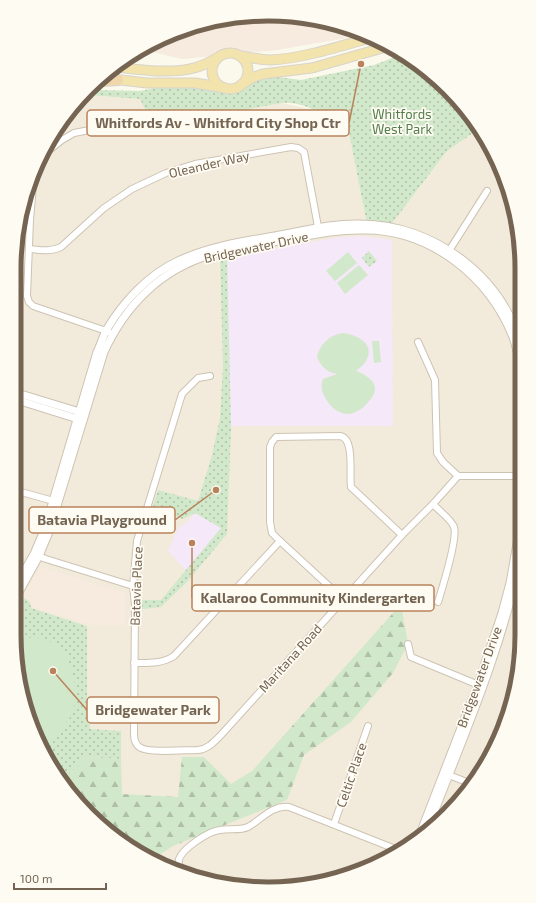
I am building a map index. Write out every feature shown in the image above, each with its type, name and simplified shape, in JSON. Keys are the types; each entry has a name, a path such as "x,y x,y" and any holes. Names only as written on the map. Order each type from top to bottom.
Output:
{"highway":[{"path":"107,81 118,80"}],"main road":[{"path":"124,68 156,71 181,70 198,67 229,53 262,59 278,59 325,50 363,40"},
{"path":"109,79 156,83 195,83 234,88 254,77 263,74 312,68 381,48"},
{"path":"240,56 246,64 247,69 247,75 242,84"},
{"path":"218,57 213,64 212,74 217,83 225,88"}],"street":[{"path":"52,148 69,135 79,131 100,128"},
{"name":"Oleander Way","path":"30,249 45,250 57,249 61,247 104,208 132,189 166,173 195,164 291,147 298,148 304,152 319,231"},
{"path":"448,252 487,191"},
{"path":"32,194 30,220 28,300 31,304 46,311 109,332"},
{"name":"Bridgewater Drive","path":"21,587 49,532 56,501 81,416 104,352 109,332 136,300 165,275 177,268 210,255 319,231 366,230 395,233 448,252 471,266 494,292 509,315 515,330"},
{"path":"418,342 435,380 437,453 443,462 458,476 515,476"},
{"name":"Batavia Place","path":"138,746 134,739 135,605 133,586 136,541 182,394 198,378 210,376"},
{"path":"21,395 81,416"},
{"path":"21,401 81,416"},
{"path":"343,599 272,533 270,526 270,444 274,439 282,436 340,436 348,440 350,450 351,487 402,535"},
{"name":"Maritana Road","path":"138,746 153,750 203,750 211,745 343,599 458,476"},
{"path":"21,492 56,501"},
{"path":"432,504 451,522 455,531 449,562 438,602"},
{"path":"134,663 166,661 174,656 280,541"},
{"name":"Bridgewater Drive","path":"430,822 446,774 480,685 510,583 515,552"},
{"path":"37,555 133,586"},
{"name":"Bridgewater Drive","path":"21,579 37,555"},
{"name":"Bridgewater Drive","path":"480,685 495,654 511,604 515,584"},
{"path":"408,644 411,657 480,685"},
{"name":"Celtic Place","path":"334,824 368,726"},
{"path":"446,774 466,782"},
{"name":"Bridgewater Drive","path":"423,827 446,774"},
{"path":"179,865 179,861 183,852 208,834 215,831 227,829 238,830 248,827 278,807 289,807 393,848"}],"shaded area":[{"path":"268,21 300,23 332,29 354,37 277,50 182,59 150,51 173,40 204,29 236,23"},
{"path":"91,95 141,99 150,119 159,130 178,122 282,103 314,110 349,133 367,224 390,226 447,151 474,132 482,144 496,173 507,204 513,236 515,268 515,635 513,667 507,699 502,714 490,744 482,758 454,798 431,821 418,831 392,849 377,857 332,874 300,880 268,882 236,880 204,874 189,869 159,857 144,849 118,831 93,810 72,785 54,758 40,730 29,699 23,667 21,635 21,268 23,236 29,204 34,189 46,159 54,144 72,118"},
{"path":"361,236 392,240 393,426 229,426 227,256 341,237"},
{"path":"195,513 221,528 188,573 168,551 178,528 186,523"},
{"path":"40,567 126,593 125,626 91,625 32,607 31,602 22,597"}],"green space":[{"name":"Whitfords West Park","path":"396,57 431,82 443,93 454,105 474,132 447,151 390,226 367,224 349,133 326,117 309,108 291,103 282,103 178,122 159,131 150,119 140,99 91,95 96,90 140,91 179,83 203,85 229,93 242,90 252,82 271,76 301,80 374,65"},
{"path":"369,251 377,261 369,267 362,258"},
{"path":"348,252 357,263 335,281 326,271"},
{"path":"220,254 227,256 231,428 227,534 187,582 161,607 135,610 135,600 161,600 221,528 195,513 183,519 152,509 158,490 198,501 212,455 220,418 223,366"},
{"path":"359,265 368,275 345,294 337,283"},
{"path":"343,333 358,337 366,344 369,353 367,359 356,371 372,380 375,386 372,397 364,407 358,411 347,414 341,413 331,406 325,396 322,387 323,379 337,374 330,372 320,364 317,357 320,348 329,338"},
{"path":"372,341 379,341 381,362 374,363"},
{"path":"25,598 30,603 31,608 87,626 87,706 90,710 90,729 121,731 121,759 86,757 67,777 63,772 46,744 29,699 23,667 21,605"},
{"path":"401,604 408,644 393,673 351,722 304,755 287,800 173,846 157,856 144,849 105,821 82,798 67,777 86,757 121,759 122,794 178,797 182,757 204,757 231,784 252,771"},
{"path":"43,637 61,649 67,657 74,679 76,694 74,708 69,719 47,746 29,699 23,667 21,642 28,638"}],"place":[{"name":"Whitfords Av - Whitford City Shop Ctr","path":"361,64"},
{"name":"Batavia Playground","path":"216,490"},
{"name":"Kallaroo Community Kindergarten","path":"192,543"},
{"name":"Bridgewater Park","path":"53,671"}]}
